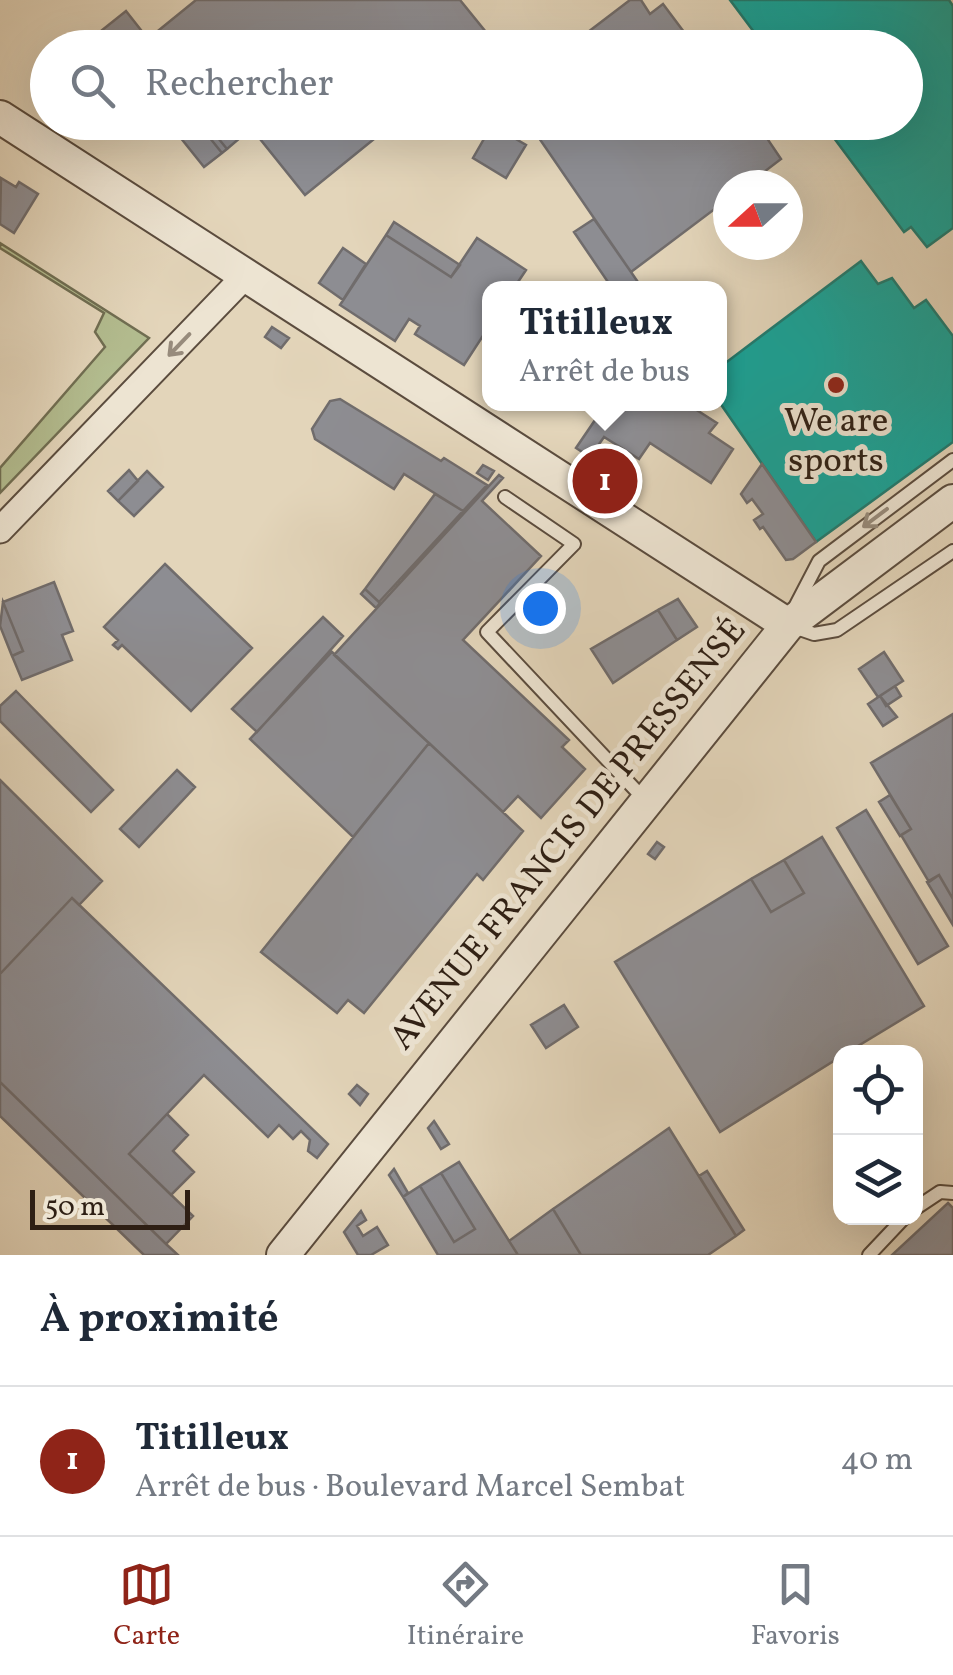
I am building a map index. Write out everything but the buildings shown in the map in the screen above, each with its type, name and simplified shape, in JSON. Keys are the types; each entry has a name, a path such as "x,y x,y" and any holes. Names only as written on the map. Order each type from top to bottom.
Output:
{"street":[{"path":"0,118 30,137"},
{"path":"35,140 788,625"},
{"path":"0,530 246,274"},
{"name":"AVENUE FRANCIS DE PRESSENSÉ","path":"284,1255 788,625 953,501"}],"lane":[{"path":"953,460 819,561 788,625 814,634 837,630 953,552"},
{"path":"505,497 574,544 488,632 647,802"},
{"path":"923,1203 940,1192 953,1193"},
{"path":"869,1255 897,1225"}],"green space":[{"path":"0,243 149,338 0,493 0,468 105,347 95,332 104,313 0,248"}],"place":[{"name":"We are sports","path":"836,385"},
{"name":"Titilleux","path":"605,481"}]}
